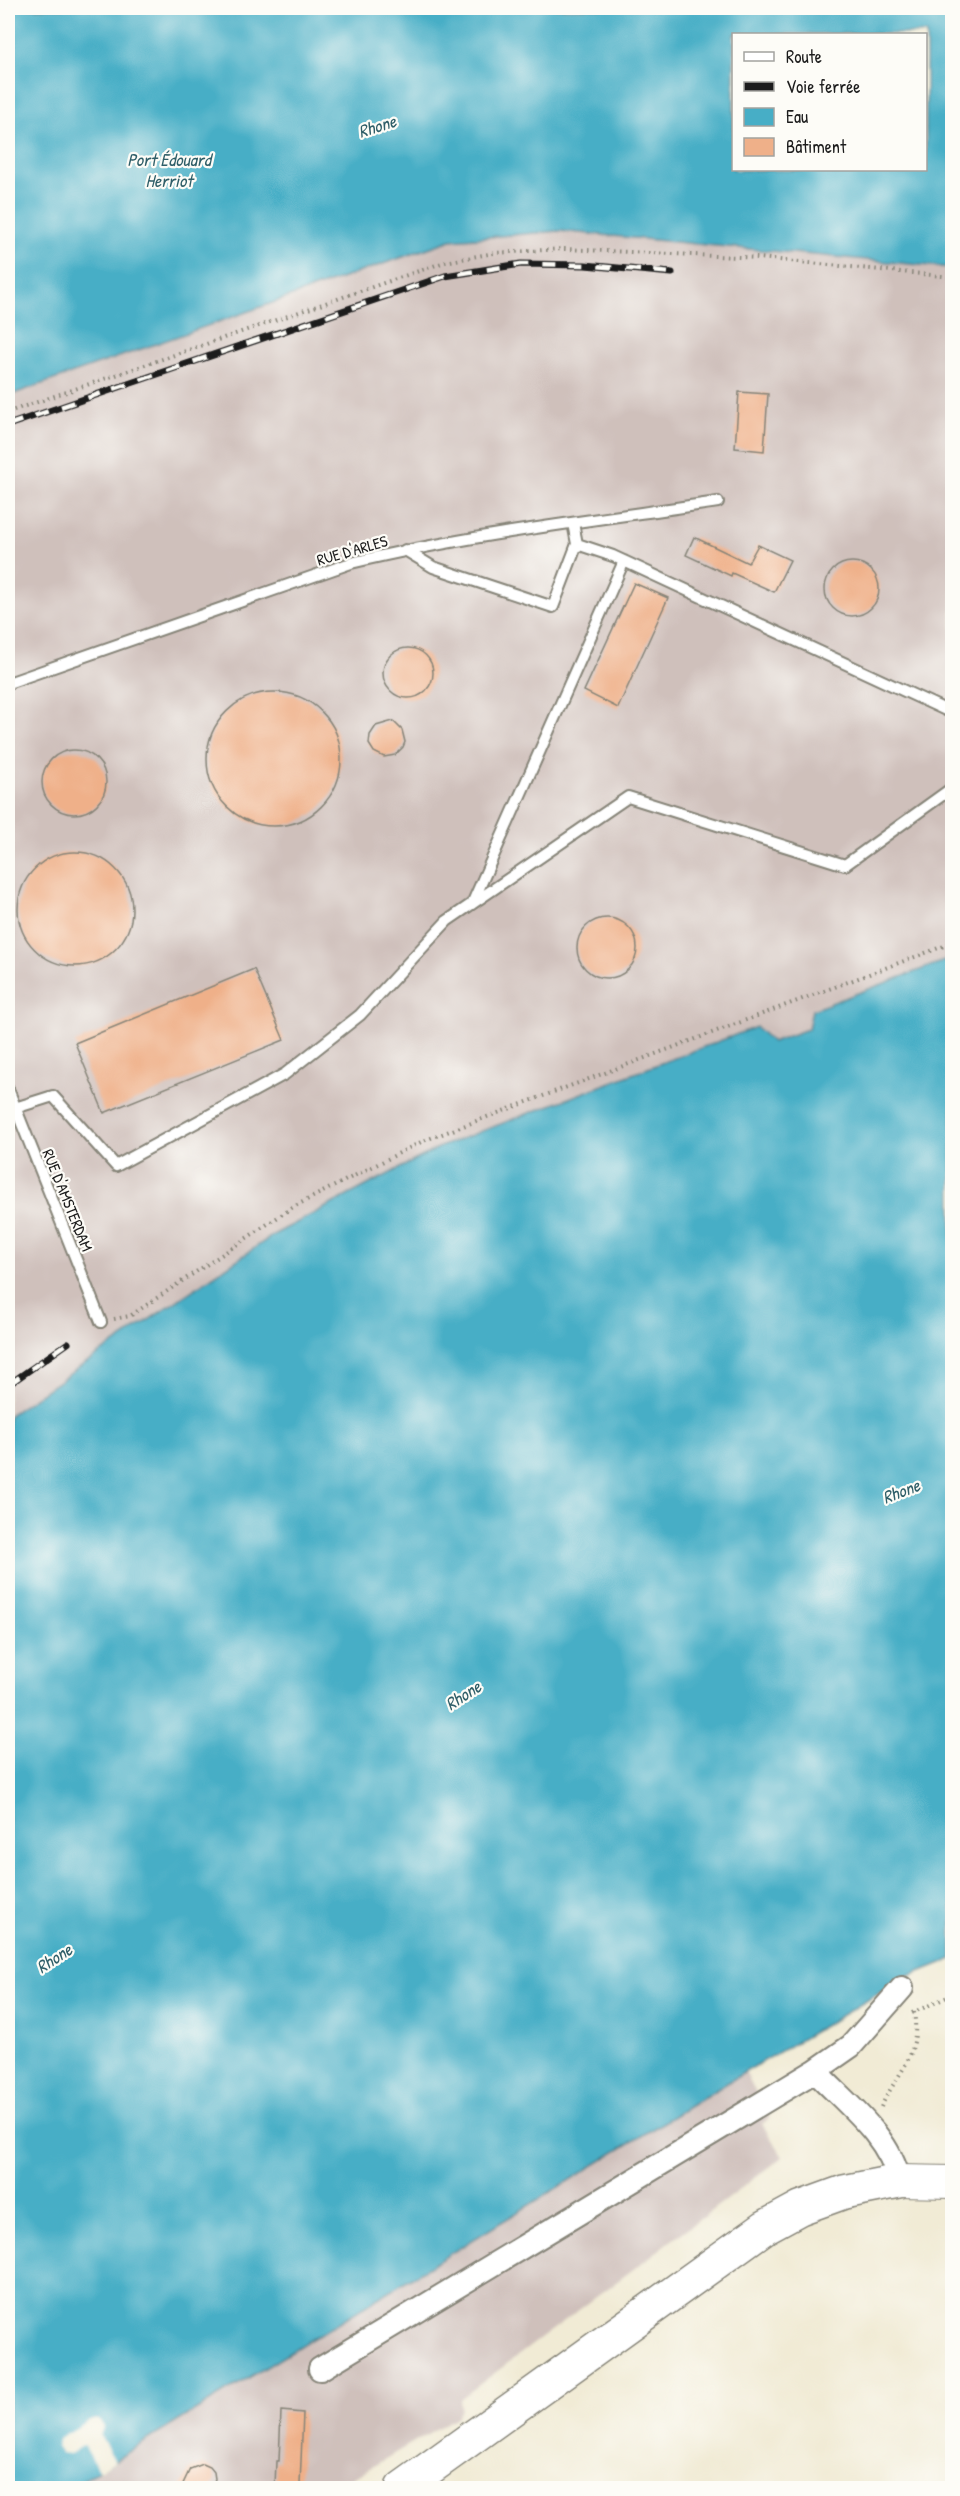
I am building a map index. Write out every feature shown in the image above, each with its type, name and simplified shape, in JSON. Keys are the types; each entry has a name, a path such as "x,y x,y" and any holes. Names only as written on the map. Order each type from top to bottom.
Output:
{"highway":[{"path":"402,2488 765,2226 800,2208 843,2192 899,2181"}],"street":[{"path":"320,2368 815,2071 851,2046 902,1988"},
{"path":"815,2071 871,2130 896,2164 899,2181 952,2182"}],"lane":[{"name":"RUE D'ARLES","path":"8,682 351,564 405,550 487,535 718,502"},
{"path":"405,550 433,567 553,607 577,544 573,523"},
{"path":"577,544 624,561 952,713"},
{"path":"472,904 624,561"},
{"path":"15,1108 31,1101 53,1096 116,1166 285,1074 360,1015 447,921 628,797 845,865 952,789"},
{"name":"RUE D'AMSTERDAM","path":"8,1089 101,1322"}],"path":[{"path":"8,412 446,261 494,253 564,249 759,258 952,277"},
{"path":"101,1322 130,1316 293,1207 423,1141 952,943"},
{"path":"871,2130 882,2104 894,2087 912,2051 916,2025 914,2012"}],"shaded area":[{"path":"559,231 952,268 952,958 812,1009 808,1029 772,1042 756,1027 440,1147 275,1234 8,1416 8,396 451,240"},
{"path":"745,2072 770,2118 762,2124 783,2157 460,2399 461,2409 456,2417 336,2488 70,2488"}],"water":[{"name":"Port Édouard Herriot","path":"8,8 952,8 952,268 559,231 451,240 8,396"},
{"name":"Rhone","path":"952,958 952,1959 907,1977 745,2072 70,2488 8,2488 8,1416 275,1234 440,1147 756,1027 772,1042 808,1029 812,1010"}],"pier":[{"path":"90,2420 98,2420 103,2427 100,2436 115,2461 99,2471 84,2445 70,2454 61,2453 56,2446 59,2438"}],"building":[{"path":"739,392 768,394 764,451 735,448"},
{"path":"694,537 748,563 758,545 790,560 774,592 732,573 731,576 686,555"},
{"path":"852,562 862,564 871,570 877,579 879,589 877,599 871,608 862,614 852,616 842,614 833,608 827,599 825,589 827,579 833,570 842,564"},
{"path":"634,583 668,598 618,708 584,691"},
{"path":"403,648 413,648 426,655 433,668 433,678 426,691 413,698 403,698 394,694 387,687 383,678 383,668 387,659 394,652"},
{"path":"274,692 299,698 321,712 335,734 341,759 335,784 321,806 299,820 274,826 249,820 227,806 213,784 207,759 213,734 227,712 249,698"},
{"path":"393,721 402,730 405,742 395,755 384,757 374,752 369,744 370,735 376,726"},
{"path":"74,750 92,756 100,764 106,782 100,800 92,808 74,814 56,808 48,800 42,782 48,764 56,756"},
{"path":"75,852 97,857 115,869 127,887 132,909 127,931 115,949 97,961 75,966 53,961 35,949 23,931 18,909 23,887 35,869 53,857"},
{"path":"607,918 624,923 632,931 637,948 632,965 624,973 607,978 590,973 582,965 577,948 582,931 590,923"},
{"path":"254,969 284,1040 104,1113 75,1043"},
{"path":"281,2411 303,2413 300,2485 275,2486 276,2461 279,2461"},
{"path":"203,2464 214,2472 215,2479 211,2488 181,2488 190,2469"}],"railway":[{"path":"8,425 445,276 521,264 585,265 672,273"},
{"path":"8,1385 68,1343"}]}
